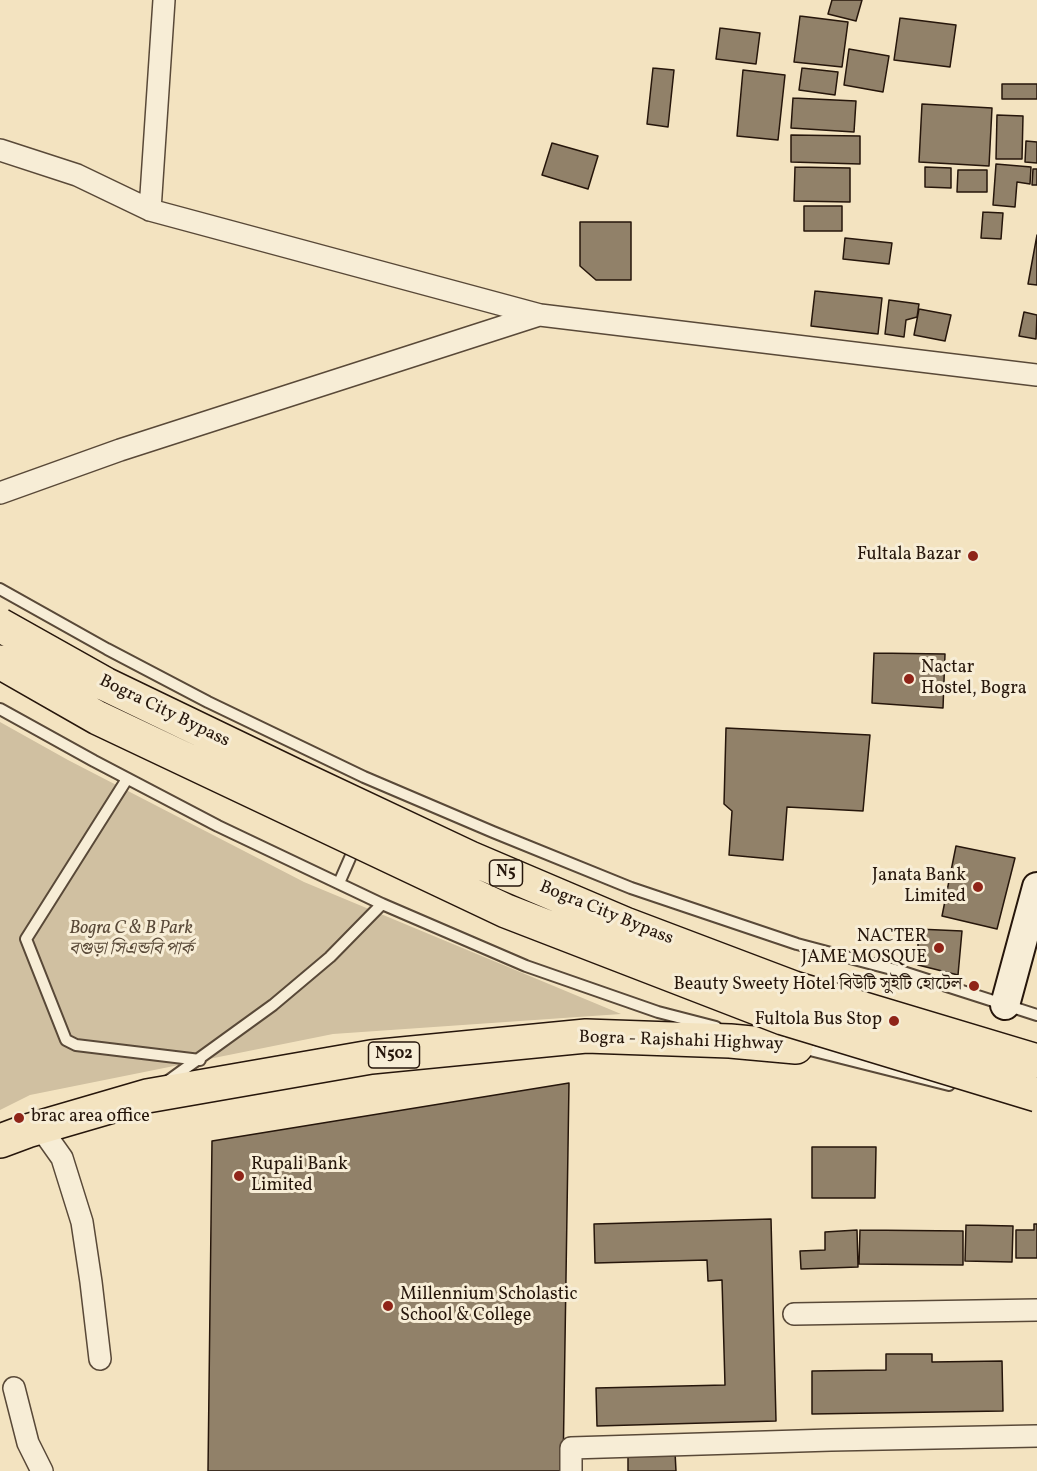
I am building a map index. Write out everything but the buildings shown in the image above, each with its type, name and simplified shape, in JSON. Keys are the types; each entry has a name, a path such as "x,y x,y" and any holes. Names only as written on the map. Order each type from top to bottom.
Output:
{"highway":[{"name":"Bogra City Bypass","path":"0,625 105,684 283,770 470,858 625,924 794,988 1037,1061"},
{"name":"Bogra City Bypass","path":"0,662 98,718 507,912 783,1018 1037,1095"},
{"name":"Bogra - Rajshahi Highway","path":"0,1141 147,1096 371,1057 586,1036 730,1041 796,1047"}],"main road":[{"path":"1005,1005 1037,887"}],"street":[{"path":"150,210 164,0"},
{"path":"0,150 77,176 150,210 540,315 1037,375"},
{"path":"0,493 131,446 540,315"},
{"path":"40,1127 62,1158 82,1221 99,1359"},
{"path":"794,1314 1037,1310"},
{"path":"14,1388 28,1443 42,1471"},
{"path":"571,1471 571,1448 1037,1436"}],"lane":[{"path":"0,589 106,649 208,702 382,784 630,888 797,944 903,972 1037,1015"},
{"path":"0,709 218,826 382,904 526,966 658,1012 964,1089"},
{"path":"127,779 26,939 66,1040 76,1045 200,1060"},
{"path":"368,818 382,784"},
{"path":"339,883 363,828"},
{"path":"147,1096 200,1060 273,1005 330,957 382,904"}],"green space":[{"name":"Bogra C & B Park বগুড়া সিএন্ডবি পার্ক","path":"0,722 68,760 304,882 621,1014 333,1034 30,1095 0,1110"}],"place":[{"name":"Fultala Bazar","path":"973,556"},
{"name":"Nactar Hostel, Bogra","path":"909,679"},
{"name":"Janata Bank Limited","path":"978,887"},
{"name":"NACTER JAME MOSQUE","path":"939,948"},
{"name":"Beauty Sweety Hotel বিউটি সুইটি হোটেল","path":"974,986"},
{"name":"Fultola Bus Stop","path":"894,1021"},
{"name":"brac area office","path":"19,1118"},
{"name":"Rupali Bank Limited","path":"239,1176"},
{"name":"Millennium Scholastic School & College","path":"388,1306"}]}
